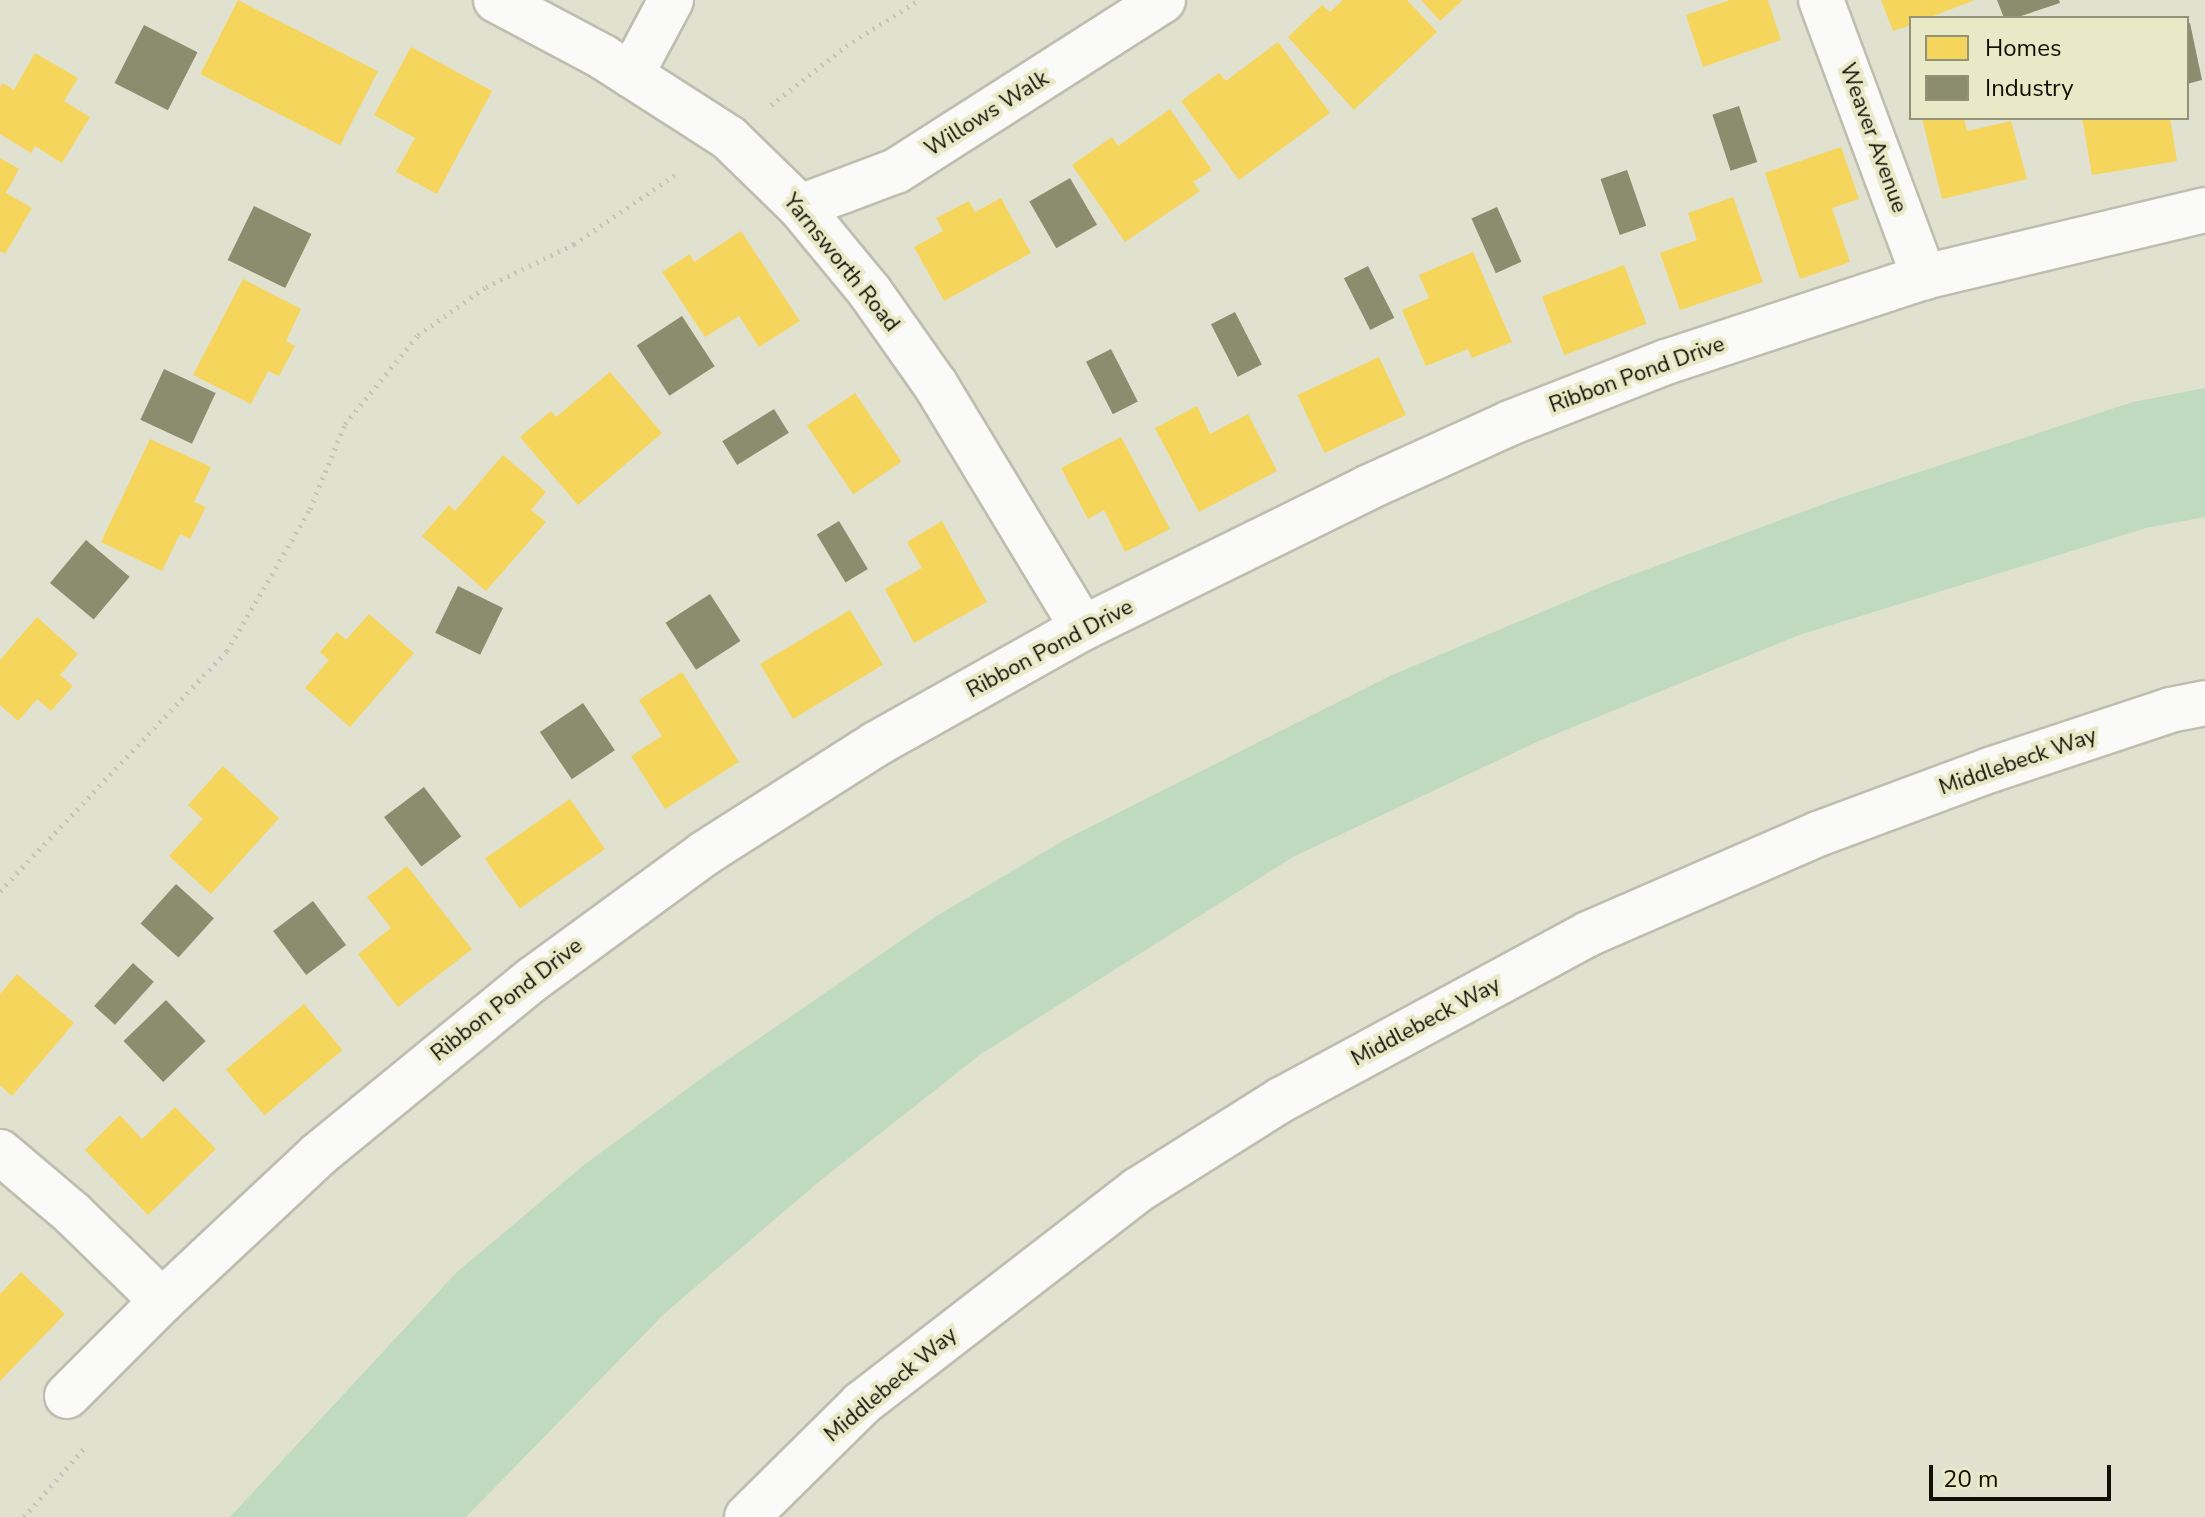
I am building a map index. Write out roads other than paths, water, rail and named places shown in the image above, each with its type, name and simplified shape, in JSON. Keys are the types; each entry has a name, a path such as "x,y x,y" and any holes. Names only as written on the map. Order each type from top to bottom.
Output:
{"street":[{"name":"Yarnsworth Road","path":"496,0 631,75 729,138 800,207 870,292 935,384 1083,628"},
{"path":"631,75 671,0"},
{"name":"Willows Walk","path":"800,207 896,171 1163,0"},
{"name":"Weaver Avenue","path":"1821,0 1924,277"},
{"name":"Ribbon Pond Drive","path":"67,1396 162,1301 330,1144 434,1057 599,929 705,853 876,744 1083,628 1367,488 1510,423 1666,362 1924,277 2205,210"},
{"name":"Middlebeck Way","path":"747,1517 873,1394 1138,1190 1281,1100 1588,934 1818,834 1990,770 2170,710 2205,703"},
{"path":"0,1152 73,1214 162,1301"}]}
